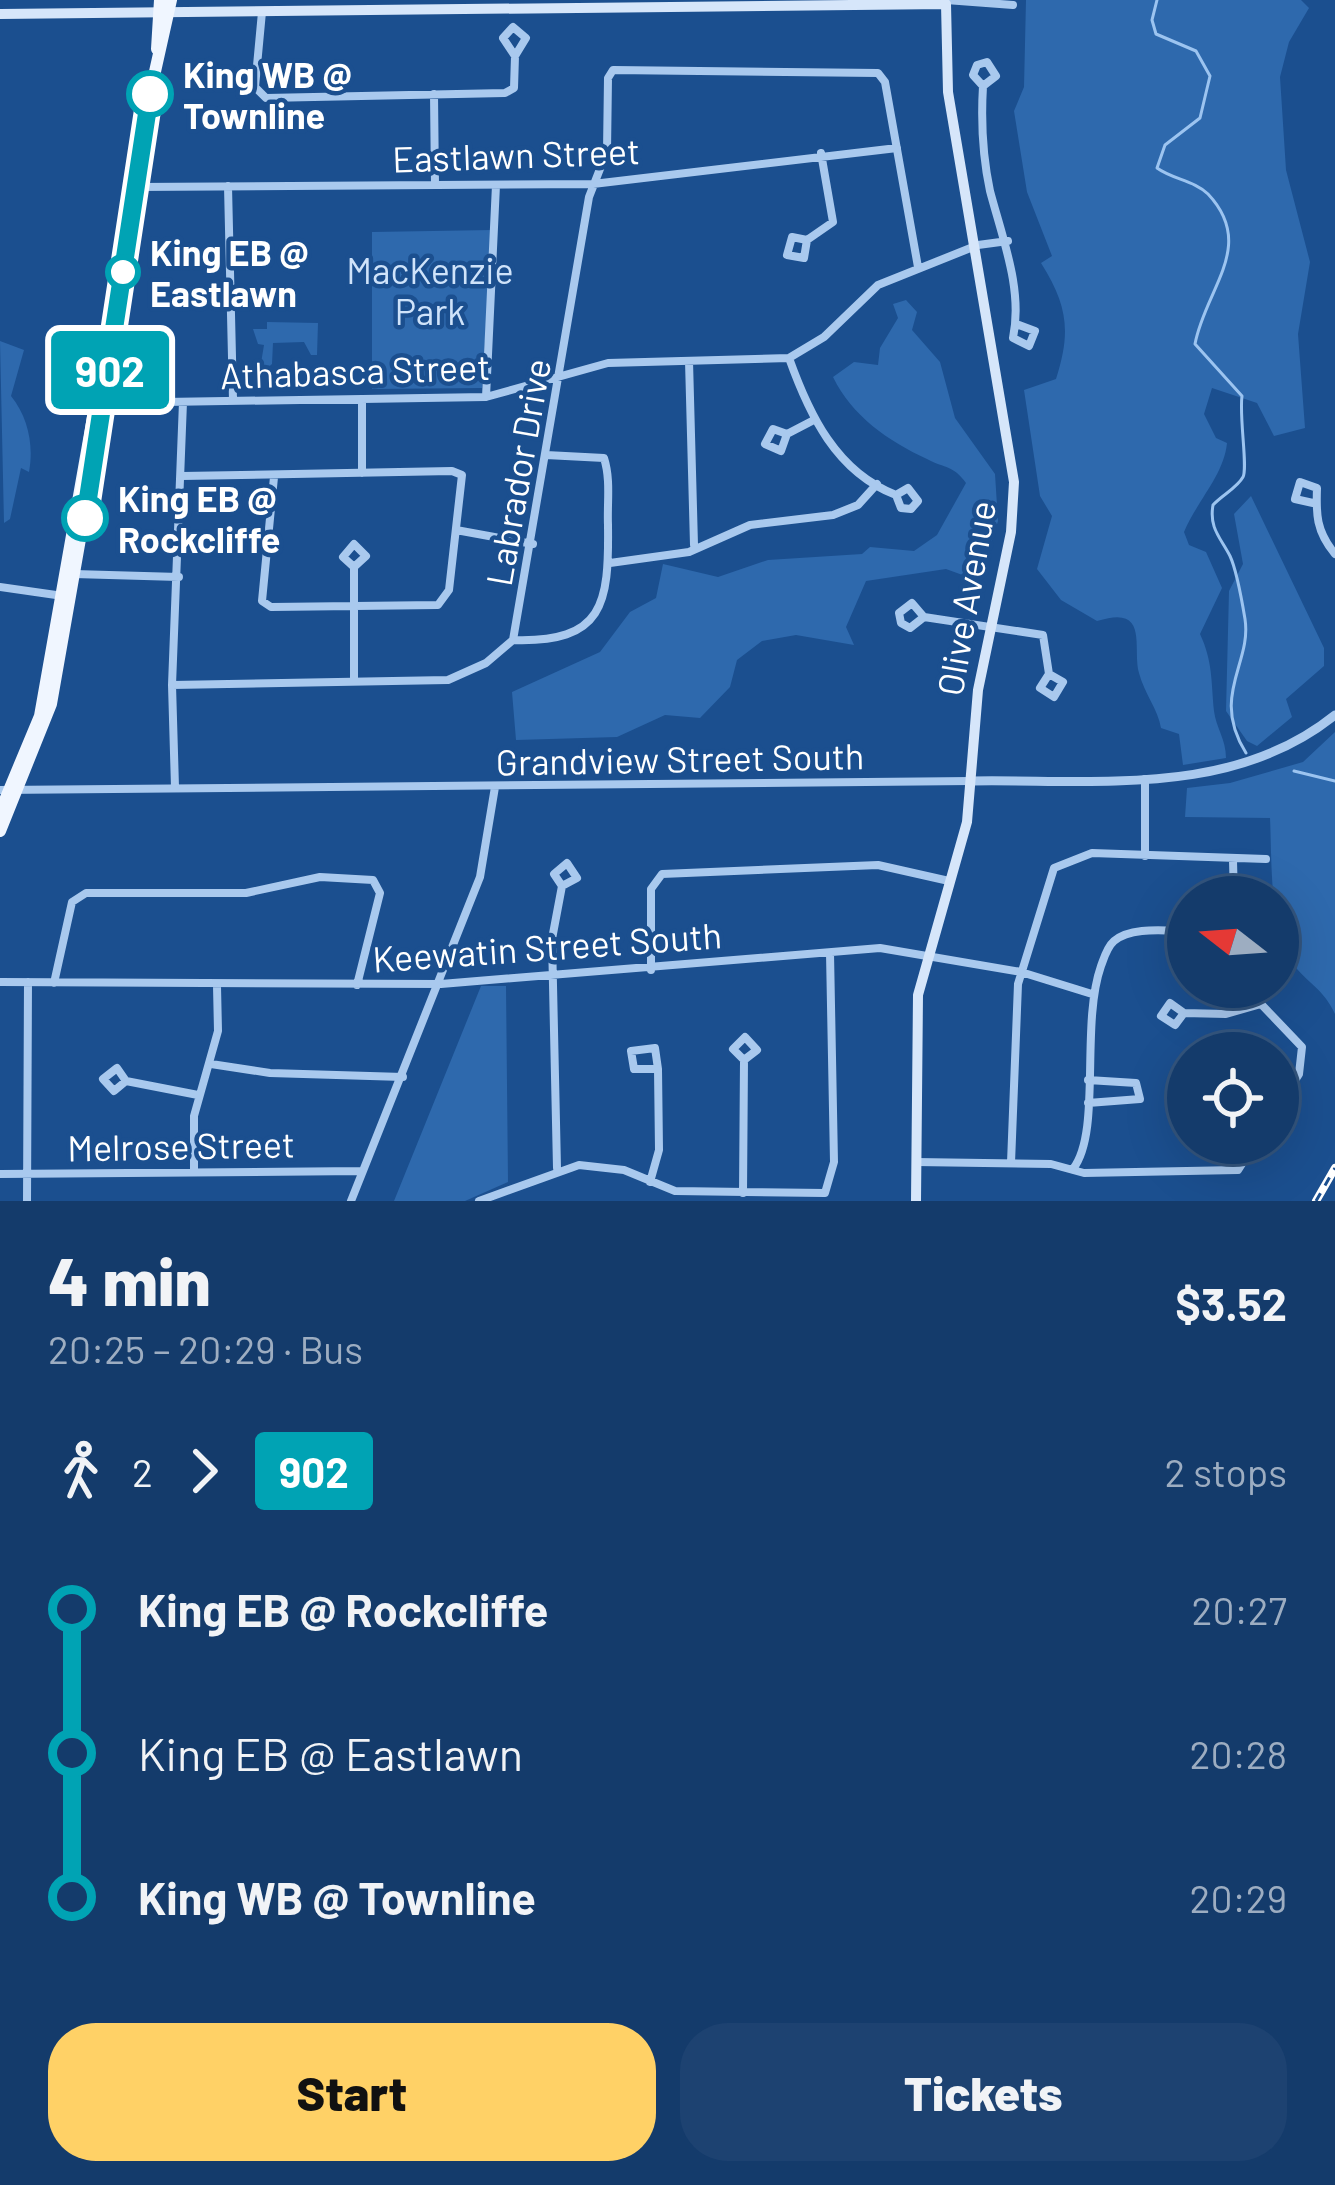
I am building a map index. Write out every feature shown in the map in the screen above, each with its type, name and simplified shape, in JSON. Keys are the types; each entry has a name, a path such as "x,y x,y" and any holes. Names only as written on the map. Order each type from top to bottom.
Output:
{"main road":[{"path":"0,14 164,6 262,12 440,4 946,2"},
{"name":"Olive Avenue","path":"916,1201 916,1011 926,952 967,822 978,690 1011,532 1014,464 948,92 946,2"},
{"path":"0,812 40,716 67,597 164,6"},
{"path":"0,831 10,790"}],"street":[{"path":"946,2 1013,4"},
{"path":"262,12 256,87 261,96 511,92 515,56"},
{"name":"Labrador Drive","path":"172,685 448,680 487,663 513,640 593,184 607,151 608,79 613,70 878,73 885,82 918,267"},
{"path":"983,86 988,182 1008,242 1019,325"},
{"path":"434,94 435,185"},
{"name":"Eastlawn Street","path":"136,187 593,184 821,153 897,148"},
{"path":"807,240 833,222 821,153"},
{"path":"486,397 496,185"},
{"path":"228,187 233,400"},
{"path":"896,495 877,484 812,422 789,358 824,337 878,284 978,245 1008,242"},
{"name":"Athabasca Street","path":"100,403 486,397 523,391 608,363 789,358"},
{"path":"689,361 694,545"},
{"path":"362,399 362,472"},
{"path":"175,787 172,685 183,402"},
{"path":"788,434 812,422"},
{"path":"513,640 567,635 595,620 610,562 604,458 545,455"},
{"path":"182,476 462,475 449,590 438,604 271,607 258,592 274,517 274,476"},
{"path":"610,562 689,552 694,545 751,525 849,510 877,484"},
{"path":"1313,503 1318,529 1335,554"},
{"path":"455,530 533,544"},
{"path":"354,567 354,680"},
{"path":"71,573 179,577"},
{"path":"0,587 67,597"},
{"path":"924,617 1043,635 1049,674"},
{"name":"Grandview Street South","path":"10,790 1206,775 1258,762 1302,740 1335,715"},
{"path":"1144,777 1145,856"},
{"path":"351,1201 480,877 495,787"},
{"path":"1011,1163 1013,1020 1021,972 1054,868 1092,854 1266,860"},
{"path":"1233,861 1233,876"},
{"path":"651,970 650,889 662,874 878,865 949,881"},
{"path":"54,983 59,940 72,902 86,892 246,893 320,878 374,880 380,893 357,985"},
{"path":"556,1168 552,979 562,886"},
{"path":"1073,1169 1088,1144 1091,994 1115,939 1136,932 1167,931"},
{"name":"Keewatin Street South","path":"0,982 441,984 552,979 830,953 926,952 1021,972 1091,994"},
{"path":"479,1201 556,1168 606,1166 675,1191 814,1195 832,1184 830,953"},
{"path":"27,1201 28,982"},
{"path":"194,1169 198,1095 218,1031 217,986"},
{"path":"1184,1013 1240,1013 1252,1008"},
{"path":"1265,1008 1288,1032"},
{"path":"1299,1044 1299,1074"},
{"path":"743,1193 744,1060"},
{"path":"211,1064 270,1072 403,1077"},
{"path":"650,1181 659,1150 658,1069"},
{"path":"1088,1080 1140,1087 1134,1103 1088,1103"},
{"path":"126,1081 198,1095"},
{"path":"916,1162 1210,1174 1238,1170 1242,1164"},
{"name":"Melrose Street","path":"0,1174 362,1171"}],"green space":[{"path":"1026,0 1301,0 1309,8 1289,42 1280,77 1286,170 1310,262 1298,334 1305,428 1274,436 1257,403 1212,388 1204,414 1216,438 1227,443 1225,455 1184,532 1189,545 1206,552 1222,588 1200,634 1226,758 1183,765 1179,734 1161,728 1141,680 1132,623 1114,617 1097,621 1061,600 1037,569 1052,516 1040,496 1024,390 1056,379 1065,333 1062,306 1041,263 1052,256 1027,192 1014,111 1024,87"},
{"name":"MacKenzie Park","path":"492,230 482,388 372,389 372,232"},
{"path":"906,300 917,312 912,330 940,362 955,418 995,474 998,521 982,573 968,577 946,569 866,581 846,627 854,645 796,635 762,641 737,660 730,687 700,718 665,715 617,737 516,740 512,692 600,652 630,612 656,598 663,564 718,577 768,560 862,554 870,547 914,551 937,535 966,483 953,470 872,426 833,377 854,362 878,365 880,348 898,318 893,304"},
{"path":"267,322 318,323 317,355 311,355 304,342 273,343 272,364 259,375 264,345 258,344 253,329 267,329"},
{"path":"0,341 24,350 11,396 25,422 31,452 29,472 21,468 10,519 4,523"},
{"path":"1251,496 1324,648 1324,666 1286,699 1292,717 1257,746 1247,741 1226,711 1229,591 1243,564 1234,514"},
{"path":"1335,732 1335,1014 1299,970 1299,876 1272,876 1270,818 1185,817 1187,788 1230,783 1303,762"},
{"path":"481,986 506,986 508,1182 465,1201 394,1201"}],"waterway":[{"path":"1157,0 1152,20 1156,34 1196,51 1210,76 1200,118 1165,145 1157,168 1208,194 1228,232 1224,268 1195,344 1242,396 1243,477 1213,505 1212,513 1235,570 1245,619 1232,714 1246,753"},
{"path":"1294,771 1335,781"}],"railway":[{"path":"1316,1201 1335,1168"}],"bus line":[{"name":"902","path":"85,518 150,94"}],"place":[{"name":"King WB @ Townline","path":"150,94"},
{"name":"King EB @ Eastlawn","path":"123,272"},
{"name":"King EB @ Rockcliffe","path":"85,518"}]}
